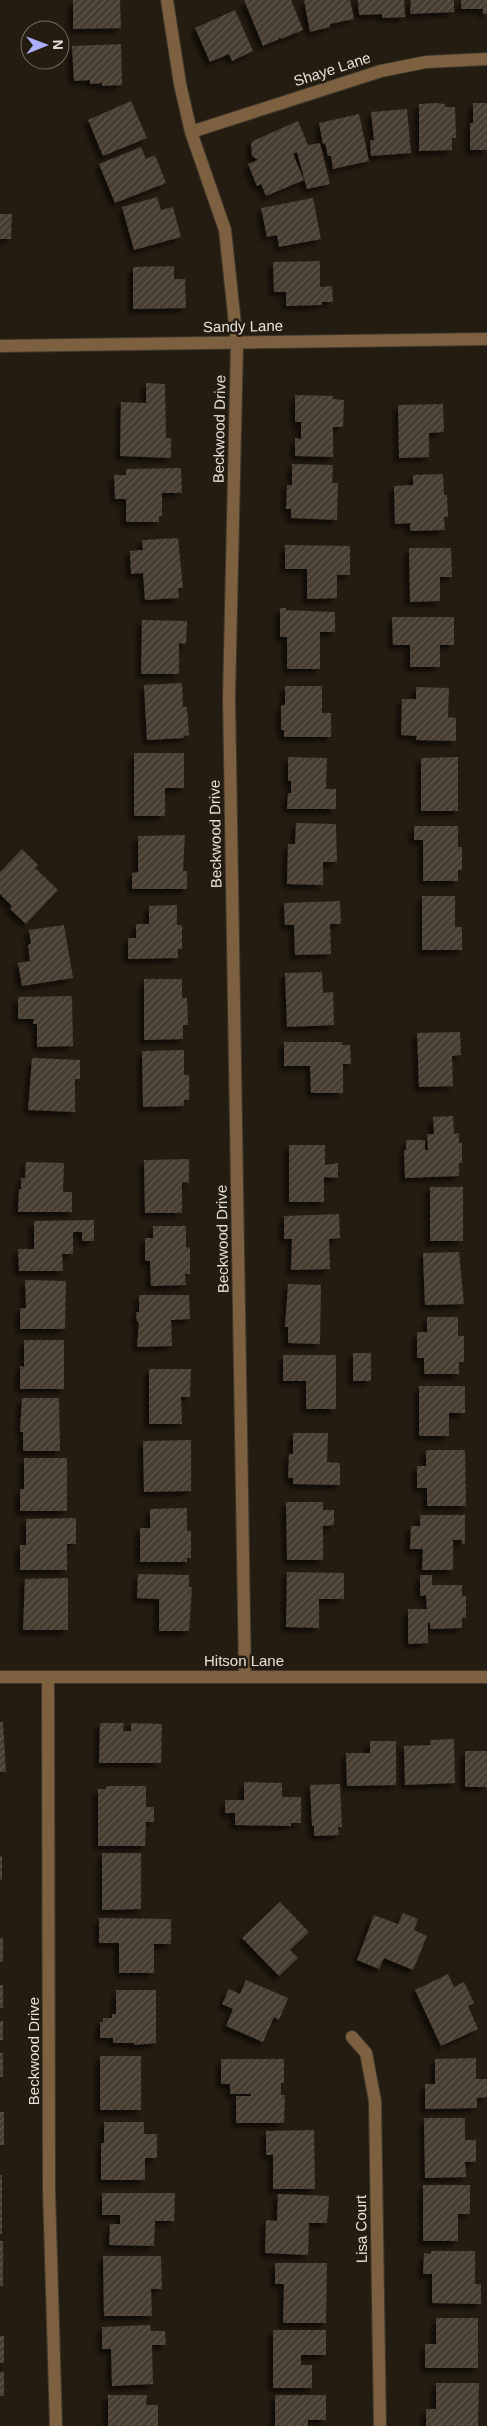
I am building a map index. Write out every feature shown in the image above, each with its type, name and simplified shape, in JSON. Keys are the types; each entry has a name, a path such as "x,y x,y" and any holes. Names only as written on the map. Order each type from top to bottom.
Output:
{"street":[{"name":"Beckwood Drive","path":"166,0 180,84 191,132 225,230 236,343 229,697 245,1677"},
{"name":"Shaye Lane","path":"191,132 381,71 426,62 487,59"},
{"name":"Sandy Lane","path":"0,346 487,338"},
{"name":"Hitson Lane","path":"0,1677 487,1677"},
{"name":"Beckwood Drive","path":"48,1677 49,2190 56,2426"},
{"name":"Lisa Court","path":"352,2037 366,2053 375,2102 380,2426"}],"building":[{"path":"73,0 120,0 121,28 73,29"},
{"path":"244,0 291,0 303,30 281,39 278,36 279,39 263,46"},
{"path":"304,0 350,0 354,19 330,24 330,27 310,32"},
{"path":"358,0 404,0 405,17 382,18 382,14 359,15"},
{"path":"411,0 454,0 454,12 410,14"},
{"path":"461,0 487,0 487,14 483,14 483,9 461,9"},
{"path":"235,10 253,51 232,61 229,54 210,62 195,28"},
{"path":"121,44 122,85 102,86 102,83 90,84 90,80 74,81 72,46"},
{"path":"131,101 147,138 103,156 88,120"},
{"path":"473,103 487,103 487,150 470,150 470,123 473,123"},
{"path":"419,104 445,104 445,107 455,107 456,138 452,138 452,150 419,151"},
{"path":"407,109 411,153 371,156 370,140 374,140 371,112"},
{"path":"359,114 369,161 333,169 331,156 328,156 325,143 323,144 319,123"},
{"path":"298,121 308,145 320,143 330,184 307,189 297,152 293,154 304,180 266,196 261,184 257,186 248,164 258,160 252,156 251,144 253,141"},
{"path":"141,147 146,159 155,155 166,183 115,203 99,164"},
{"path":"157,197 161,210 173,207 181,237 134,250 122,207"},
{"path":"313,198 321,239 279,247 277,235 267,237 261,208"},
{"path":"0,214 12,214 11,239 0,239"},
{"path":"320,261 320,287 332,286 333,302 322,302 322,305 286,306 286,292 274,292 273,262"},
{"path":"174,266 174,279 185,279 186,308 133,309 133,267"},
{"path":"146,383 165,384 166,438 171,438 171,458 120,456 121,402 146,403"},
{"path":"295,395 333,396 333,399 344,400 343,427 333,427 333,457 295,456 295,438 301,439 301,422 295,422"},
{"path":"443,404 444,432 429,433 429,457 399,458 398,405"},
{"path":"292,464 333,465 332,483 338,483 337,520 291,518 291,509 286,509 287,485 292,485"},
{"path":"181,468 182,493 162,493 162,516 159,516 159,522 126,522 126,499 115,499 114,475 126,475 126,469"},
{"path":"443,474 444,495 447,495 448,517 444,517 445,530 410,531 410,523 395,524 394,486 413,485 413,475"},
{"path":"178,538 183,588 178,588 179,598 145,600 143,573 131,574 130,551 143,550 142,540"},
{"path":"285,545 350,546 350,575 337,575 337,598 307,599 307,569 285,569"},
{"path":"409,548 451,548 452,577 440,577 440,601 410,602"},
{"path":"280,608 286,608 286,610 335,612 335,632 320,632 320,669 287,669 287,637 280,637"},
{"path":"392,617 454,617 454,645 440,645 440,667 410,667 410,645 393,645"},
{"path":"142,620 187,621 186,644 179,643 179,674 141,674"},
{"path":"182,683 183,707 187,707 189,735 184,736 184,738 147,740 144,685"},
{"path":"285,686 322,686 322,713 331,713 331,737 284,737 284,730 281,730 281,706 285,705"},
{"path":"416,687 449,688 448,717 456,718 456,741 416,740 417,736 401,735 402,699 416,699"},
{"path":"134,753 184,753 184,788 165,788 165,816 134,816"},
{"path":"288,757 327,758 326,789 336,789 336,809 287,809 288,793 291,793 291,781 288,781"},
{"path":"458,757 458,811 421,811 421,758"},
{"path":"296,823 336,824 337,862 323,862 323,885 287,884 288,844 295,844"},
{"path":"414,826 458,826 458,847 462,847 462,870 458,870 458,881 423,881 423,840 414,840"},
{"path":"185,835 183,871 187,871 187,889 132,889 132,873 138,872 138,836"},
{"path":"22,849 38,865 35,868 58,890 26,924 10,909 12,906 0,894 0,872"},
{"path":"422,896 455,896 455,927 462,927 462,950 422,950"},
{"path":"340,901 341,924 330,924 331,954 295,955 294,925 285,925 284,903"},
{"path":"177,905 177,925 182,925 182,949 178,949 178,958 128,959 128,938 136,938 136,924 149,924 149,906"},
{"path":"64,925 73,978 22,986 18,963 30,961 28,945 31,944 29,930"},
{"path":"322,972 323,993 333,992 334,1025 287,1027 285,973"},
{"path":"144,979 182,979 182,998 187,998 188,1025 183,1025 183,1039 144,1040"},
{"path":"72,996 73,1046 37,1047 37,1024 33,1024 34,1019 18,1019 18,997"},
{"path":"460,1032 461,1055 452,1056 453,1086 419,1087 417,1033"},
{"path":"284,1042 342,1042 342,1045 350,1045 351,1064 343,1064 343,1093 311,1093 310,1066 284,1066"},
{"path":"184,1050 184,1075 189,1075 189,1100 184,1100 184,1106 143,1107 142,1051"},
{"path":"32,1058 80,1060 80,1079 75,1079 75,1112 28,1110"},
{"path":"453,1116 454,1134 459,1133 459,1143 462,1143 462,1163 459,1163 459,1176 405,1178 404,1150 406,1150 406,1140 425,1140 425,1150 428,1150 427,1134 434,1134 433,1117"},
{"path":"289,1145 325,1145 325,1165 338,1163 338,1178 324,1177 324,1202 289,1202"},
{"path":"189,1159 189,1183 182,1182 182,1213 145,1213 144,1160"},
{"path":"26,1162 64,1163 63,1192 72,1192 72,1212 18,1212 19,1189 21,1189 21,1178 25,1178"},
{"path":"430,1187 463,1187 463,1241 430,1241"},
{"path":"339,1214 340,1238 329,1239 330,1269 291,1270 292,1239 284,1239 284,1216"},
{"path":"94,1220 94,1241 82,1241 82,1232 73,1232 73,1254 62,1254 63,1271 19,1271 18,1249 34,1249 34,1221"},
{"path":"153,1226 186,1226 186,1248 190,1247 190,1274 185,1274 186,1285 151,1286 150,1261 145,1261 145,1238 153,1238"},
{"path":"459,1252 464,1304 425,1305 423,1253"},
{"path":"25,1280 66,1281 65,1329 20,1329 20,1308 26,1308"},
{"path":"288,1284 321,1285 320,1344 288,1343 288,1327 285,1327"},
{"path":"139,1295 189,1295 190,1319 171,1320 172,1346 137,1347 139,1322 137,1322 136,1312 139,1312"},
{"path":"427,1317 458,1317 458,1336 464,1336 464,1362 459,1362 459,1374 424,1374 424,1358 417,1358 417,1332 427,1332"},
{"path":"24,1340 64,1340 64,1389 20,1389 20,1366 24,1367"},
{"path":"353,1353 371,1353 371,1381 353,1381"},
{"path":"283,1355 336,1355 336,1409 306,1409 306,1381 283,1381"},
{"path":"149,1369 191,1369 190,1397 181,1397 182,1424 149,1424"},
{"path":"419,1386 465,1386 465,1413 449,1413 449,1436 419,1436"},
{"path":"22,1398 59,1398 60,1451 23,1451 23,1432 20,1432"},
{"path":"293,1433 328,1433 327,1462 340,1463 340,1485 293,1484 293,1478 288,1478 289,1454 293,1454"},
{"path":"191,1440 191,1491 144,1492 143,1441"},
{"path":"426,1450 465,1450 466,1506 427,1506 427,1488 417,1488 417,1466 426,1466"},
{"path":"24,1458 67,1458 67,1511 20,1511 20,1489 24,1489"},
{"path":"286,1502 323,1502 323,1510 334,1510 334,1525 323,1526 323,1560 287,1560"},
{"path":"187,1508 187,1531 191,1531 191,1558 187,1558 187,1562 140,1562 140,1528 150,1528 150,1509"},
{"path":"420,1515 465,1515 465,1544 462,1544 462,1540 453,1540 453,1570 422,1570 423,1549 410,1549 411,1526 420,1526"},
{"path":"76,1518 76,1544 67,1544 67,1570 20,1570 20,1545 26,1545 26,1519"},
{"path":"287,1572 344,1573 344,1599 319,1599 319,1628 286,1627"},
{"path":"138,1574 189,1575 189,1587 192,1587 189,1631 159,1631 159,1599 137,1598"},
{"path":"420,1575 432,1575 432,1585 462,1585 462,1596 466,1596 466,1618 462,1618 462,1628 430,1629 430,1623 428,1623 428,1643 408,1644 408,1609 427,1609 426,1595 420,1596"},
{"path":"68,1578 68,1630 23,1630 25,1579"},
{"path":"0,1722 3,1722 6,1772 0,1772"},
{"path":"100,1723 124,1723 123,1731 131,1731 131,1723 162,1724 161,1763 99,1763"},
{"path":"454,1739 455,1783 405,1785 404,1746 431,1745 430,1740"},
{"path":"370,1741 396,1741 396,1785 347,1786 346,1753 370,1753"},
{"path":"465,1751 487,1751 487,1787 465,1787"},
{"path":"244,1782 282,1783 282,1797 301,1797 301,1823 291,1823 291,1826 235,1825 235,1813 225,1813 225,1800 244,1800"},
{"path":"340,1784 342,1827 338,1827 339,1835 314,1836 310,1785"},
{"path":"106,1786 146,1786 146,1807 154,1807 154,1822 146,1822 145,1846 98,1846 98,1789 106,1789"},
{"path":"102,1853 141,1853 141,1909 102,1910"},
{"path":"0,1856 2,1856 2,1880 0,1880"},
{"path":"280,1902 309,1932 290,1950 298,1958 279,1976 242,1938"},
{"path":"403,1913 418,1919 414,1930 427,1936 413,1970 384,1958 379,1969 357,1960 374,1915 398,1924"},
{"path":"99,1918 171,1919 171,1944 154,1944 154,1973 119,1973 119,1943 99,1943"},
{"path":"0,1938 3,1938 3,1962 0,1962"},
{"path":"448,1974 454,1987 464,1982 474,2003 468,2006 478,2029 441,2046 415,1990"},
{"path":"246,1980 288,1998 279,2020 274,2017 263,2042 226,2026 233,2009 222,2004 229,1989 240,1994"},
{"path":"0,1985 3,1985 3,2008 0,2008"},
{"path":"116,1990 156,1990 156,2043 134,2045 134,2043 113,2043 113,2038 100,2038 100,2022 103,2022 103,2018 112,2018 112,2014 116,2014"},
{"path":"0,2021 3,2021 3,2040 0,2040"},
{"path":"0,2053 3,2053 3,2077 0,2077"},
{"path":"100,2056 141,2056 141,2110 100,2110"},
{"path":"476,2058 476,2079 487,2079 487,2097 477,2098 477,2108 425,2109 425,2084 435,2084 435,2059"},
{"path":"221,2059 284,2059 284,2083 281,2083 281,2095 285,2095 284,2123 236,2123 236,2096 251,2096 251,2094 230,2094 230,2084 221,2084"},
{"path":"0,2112 4,2112 4,2145 0,2145"},
{"path":"424,2118 465,2118 465,2140 476,2140 476,2162 465,2162 466,2177 425,2178"},
{"path":"104,2122 144,2122 144,2134 157,2134 157,2158 145,2158 145,2180 101,2180 101,2143 104,2143"},
{"path":"314,2130 315,2189 273,2189 273,2155 266,2155 266,2131"},
{"path":"0,2175 2,2175 2,2234 0,2234"},
{"path":"423,2185 470,2185 470,2214 458,2214 458,2241 423,2241"},
{"path":"102,2193 175,2193 174,2221 155,2221 154,2246 109,2245 110,2224 120,2224 120,2215 102,2215"},
{"path":"278,2194 329,2196 327,2223 309,2223 308,2255 265,2253 266,2220 277,2221"},
{"path":"0,2241 3,2241 3,2286 0,2286"},
{"path":"431,2251 475,2251 475,2284 481,2284 481,2304 432,2303 432,2274 423,2274 424,2253 431,2254"},
{"path":"103,2256 161,2256 162,2289 151,2289 152,2316 104,2316"},
{"path":"275,2263 327,2263 326,2323 283,2323 284,2284 275,2284"},
{"path":"436,2318 478,2318 478,2368 425,2368 425,2344 436,2344"},
{"path":"150,2325 151,2331 165,2331 166,2345 152,2345 153,2384 112,2386 111,2349 102,2349 102,2327"},
{"path":"273,2330 326,2330 326,2355 301,2355 301,2365 312,2365 312,2388 273,2388"},
{"path":"0,2336 4,2336 4,2363 0,2363"},
{"path":"0,2372 4,2372 4,2396 0,2396"},
{"path":"436,2383 479,2383 478,2426 426,2426 426,2409 436,2409"},
{"path":"108,2395 147,2395 146,2405 158,2405 158,2426 108,2426"},
{"path":"275,2395 326,2395 326,2420 308,2420 308,2426 275,2426"}]}
